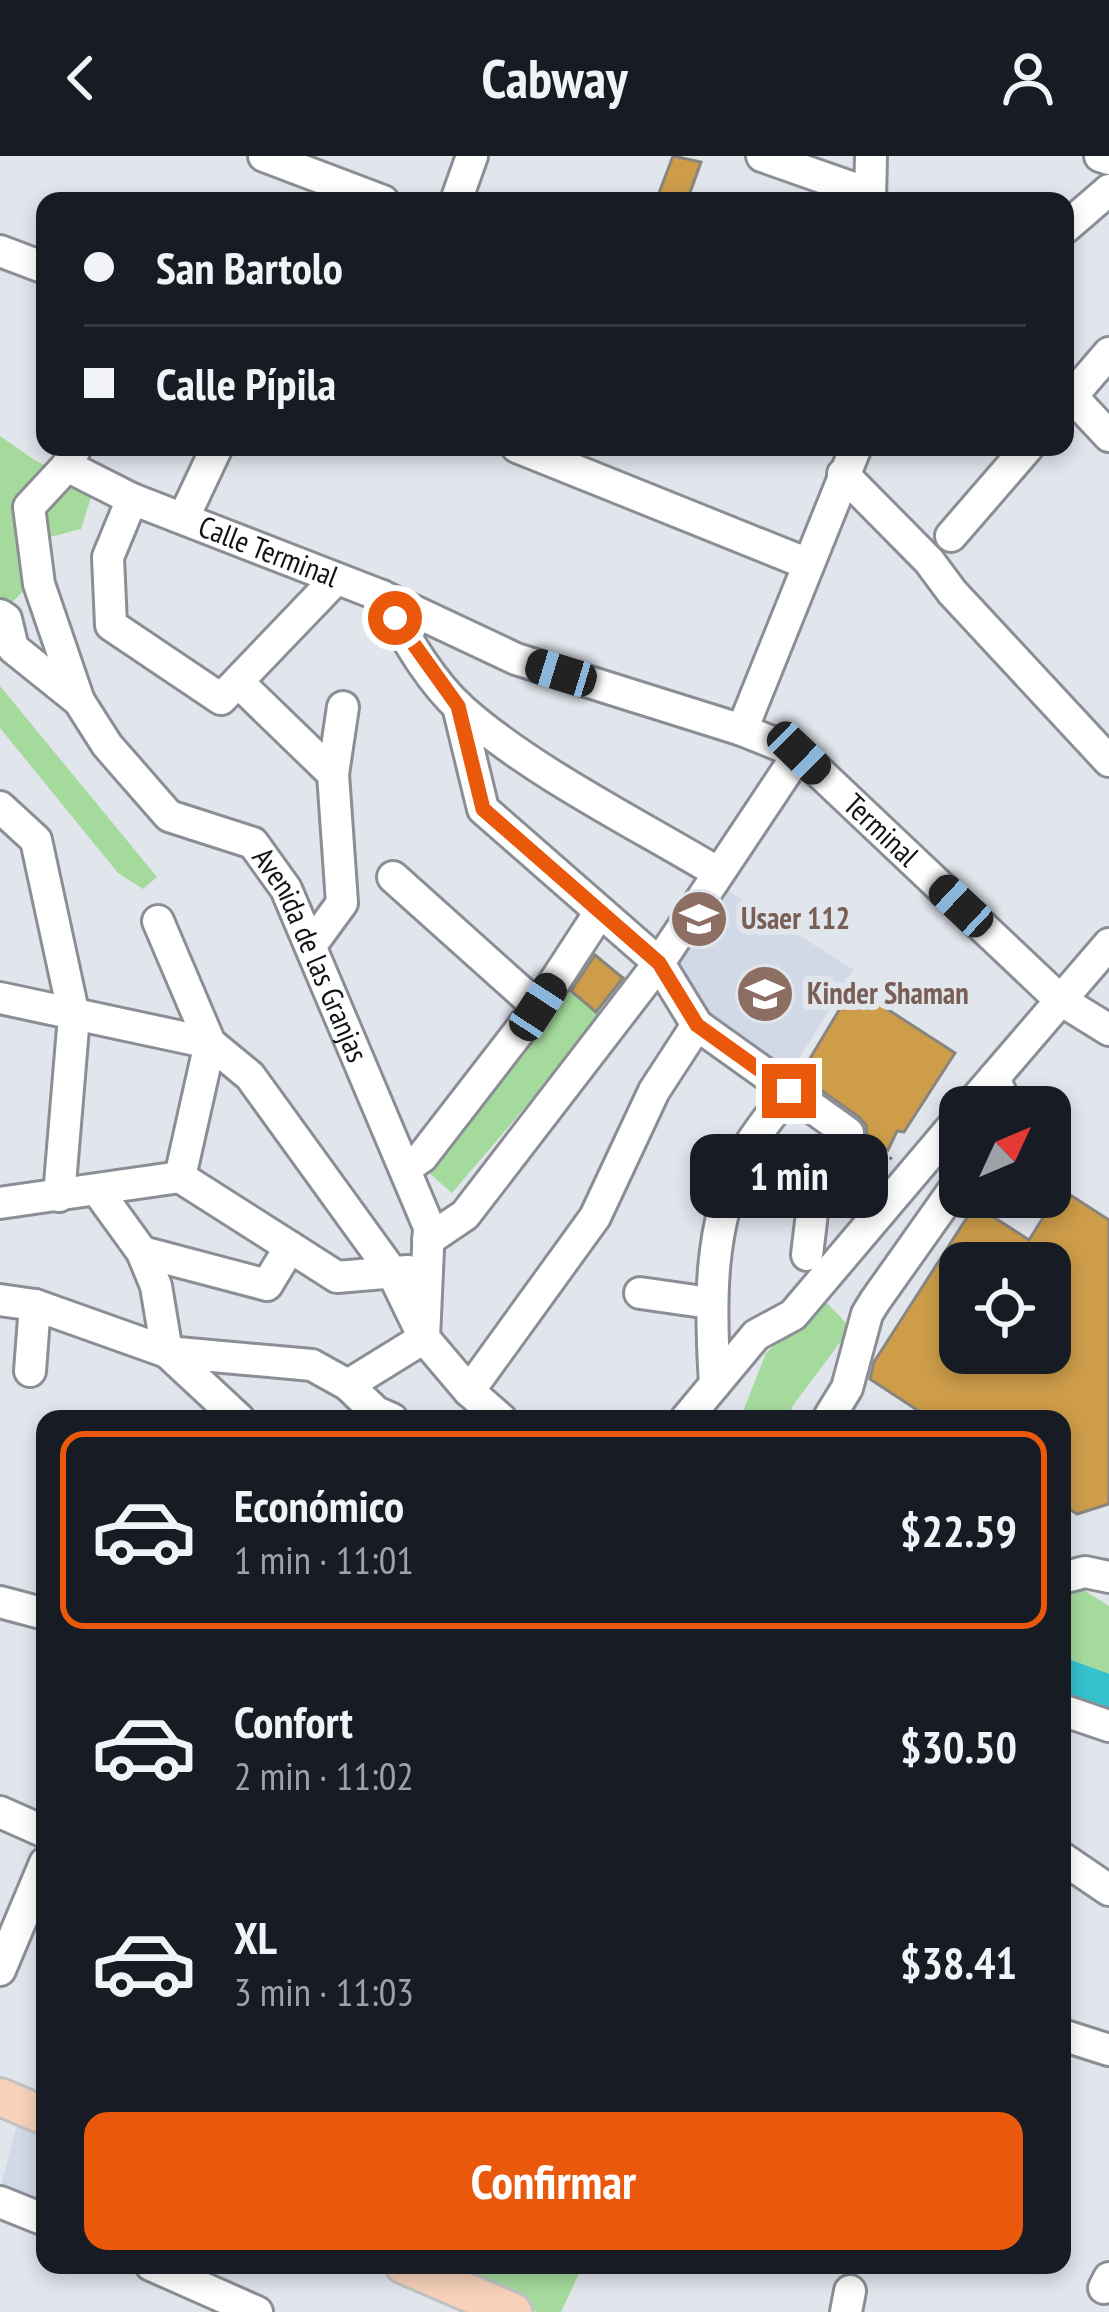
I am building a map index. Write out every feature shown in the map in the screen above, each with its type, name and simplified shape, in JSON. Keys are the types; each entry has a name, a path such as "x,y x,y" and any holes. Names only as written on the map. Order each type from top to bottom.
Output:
{"main road":[{"path":"0,2097 36,2112"},
{"path":"425,2274 513,2312"}],"street":[{"path":"264,156 358,192"},
{"path":"459,192 472,156"},
{"path":"763,156 857,192"},
{"path":"870,192 871,156"},
{"path":"1100,156 1109,159"},
{"path":"1074,220 1109,190"},
{"path":"0,251 36,265"},
{"path":"1074,390 1109,353"},
{"path":"1074,404 1109,436"},
{"path":"72,456 29,507 39,584 79,701"},
{"name":"Calle Terminal","path":"72,456 132,499 382,596 516,659 742,730"},
{"path":"184,517 213,456"},
{"path":"539,456 808,564"},
{"path":"951,536 1020,456"},
{"path":"742,730 850,460 952,592 1109,760"},
{"path":"132,499 108,557 111,625 230,690 332,774"},
{"path":"929,561 963,581 1109,731"},
{"path":"230,690 335,580"},
{"path":"3,617 39,584"},
{"path":"382,596 408,641 458,706 505,744 717,872"},
{"name":"Avenida de las Granjas","path":"3,617 14,648 79,701 107,746 169,816 254,843 286,889 429,1227 424,1338"},
{"path":"458,706 483,809 659,963 697,1025 848,1132 812,1213 807,1255"},
{"path":"312,944 342,904 332,774 344,707"},
{"name":"Terminal","path":"742,730 799,753 1059,999 1109,1030"},
{"path":"0,1203 180,1177 337,1277 392,1272 427,1255 465,1215 659,963 799,753"},
{"path":"0,807 36,840 74,1016 59,1196"},
{"path":"393,877 538,1007"},
{"path":"404,1169 422,1157 538,1007 600,912"},
{"path":"158,921 210,1043 250,1076 392,1272 424,1338 491,1410"},
{"path":"987,1086 1109,944"},
{"path":"0,998 210,1043"},
{"path":"469,1391 595,1217 654,1091 697,1025"},
{"path":"180,1177 210,1043"},
{"path":"994,1078 998,1086"},
{"path":"715,1384 710,1303 719,1228 745,1153 789,1091"},
{"path":"693,1410 756,1335 793,1315 939,1143"},
{"path":"97,1190 142,1252 157,1286 167,1352 229,1410"},
{"path":"834,1410 847,1388 867,1314 939,1211"},
{"path":"142,1252 267,1285 290,1247"},
{"path":"640,1293 710,1303"},
{"path":"0,1300 35,1305 167,1352 312,1365 348,1385 368,1410"},
{"path":"30,1371 35,1305"},
{"path":"348,1385 424,1338"},
{"path":"1071,1576 1085,1572 1109,1577"},
{"path":"1,1604 36,1612"},
{"path":"1071,1713 1109,1726"},
{"path":"0,1811 36,1828"},
{"path":"1071,1864 1109,1890"},
{"path":"0,1970 36,1884"},
{"path":"1071,2041 1109,2050"},
{"path":"0,2201 36,2217"},
{"path":"171,2274 257,2312"}],"path":[{"path":"848,1132 914,1172"}],"shaded area":[{"name":"Kinder Shaman","path":"728,891 854,970 788,1076 705,1019 674,967"},
{"path":"19,2117 36,2124 36,2205 0,2189"}],"green space":[{"path":"0,436 36,461 94,488 81,529 27,543 33,581 4,611 0,609"},
{"path":"0,686 157,877 143,889 118,873 0,728"},
{"path":"568,989 602,1017 452,1193 419,1164"},
{"path":"824,1300 851,1328 793,1410 744,1410 766,1353"},
{"path":"1080,1588 1109,1606 1109,1685 1071,1672 1071,1590"},
{"path":"451,2274 579,2274 561,2312 537,2312"}],"building":[{"path":"673,156 701,162 690,192 659,192"},
{"path":"595,955 623,978 596,1012 571,991"},
{"path":"853,987 955,1053 888,1150 867,1137 859,1117 800,1075"},
{"path":"1071,1195 1109,1220 1109,1504 1077,1514 1071,1510 1071,1410 917,1410 870,1379 874,1362 939,1261 939,1374 1071,1374 1071,1242 951,1242 967,1218 995,1218 1029,1240 1043,1218 1071,1218"}],"waterway":[{"path":"1071,1679 1109,1693"}],"place":[{"name":"Usaer 112","path":"699,919"},
{"name":"Kinder Shaman","path":"765,994"}],"route":[{"path":"395,618 458,706 483,809 659,963 697,1025 789,1091"}]}
